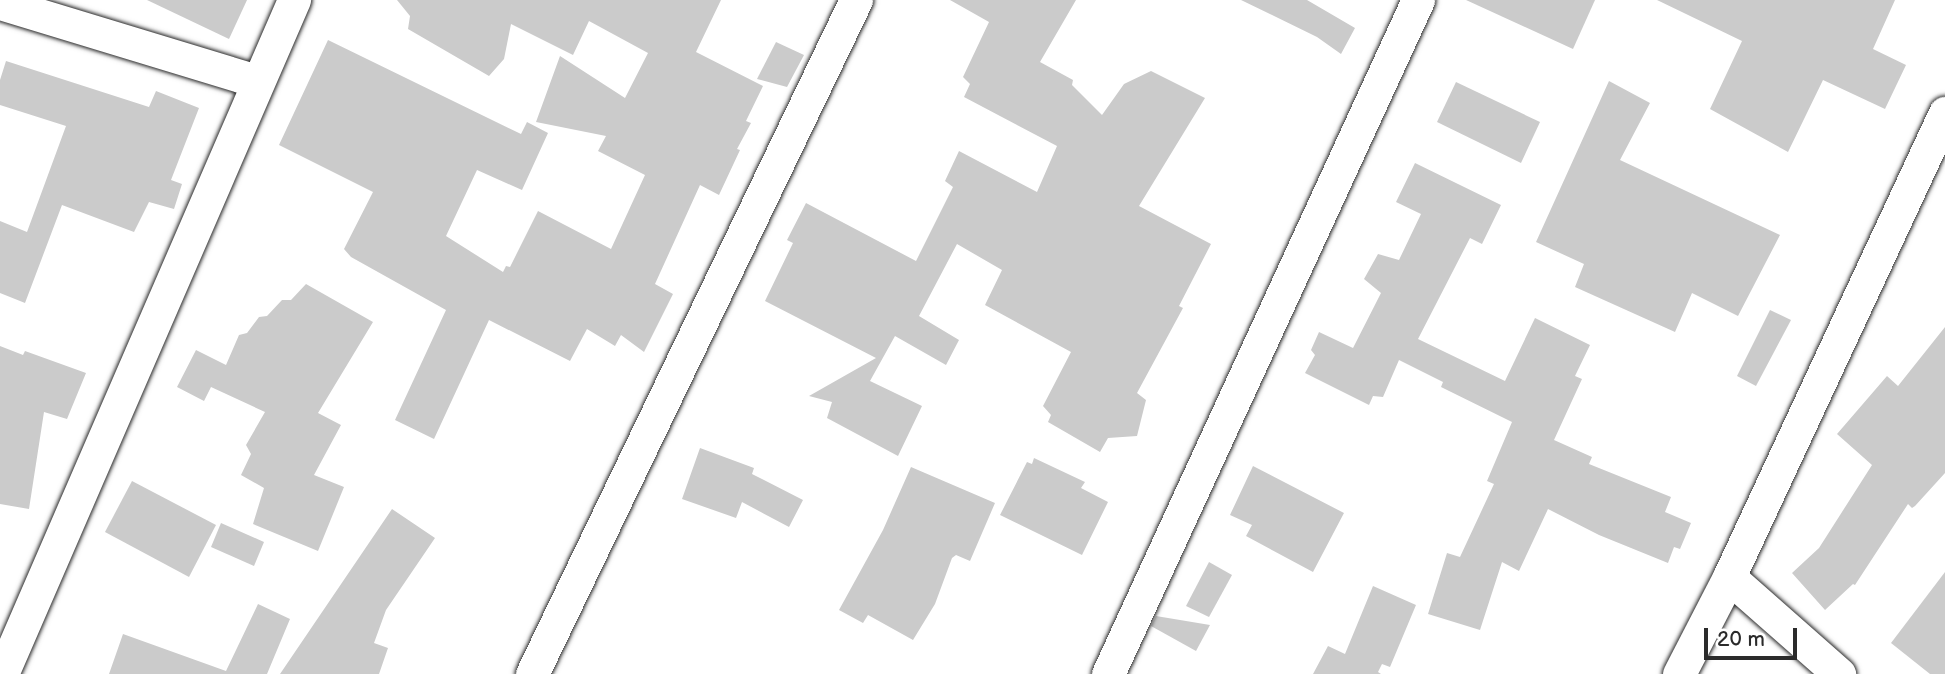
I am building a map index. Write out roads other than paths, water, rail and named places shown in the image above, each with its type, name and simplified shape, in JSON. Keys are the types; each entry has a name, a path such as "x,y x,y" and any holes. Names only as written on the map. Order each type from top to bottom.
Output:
{"street":[{"path":"2,674 294,0"},
{"path":"531,674 856,0"},
{"path":"1108,674 1418,0"},
{"path":"0,3 257,81"},
{"path":"1679,674 1729,577 1945,113"},
{"path":"1729,577 1839,674"}]}
